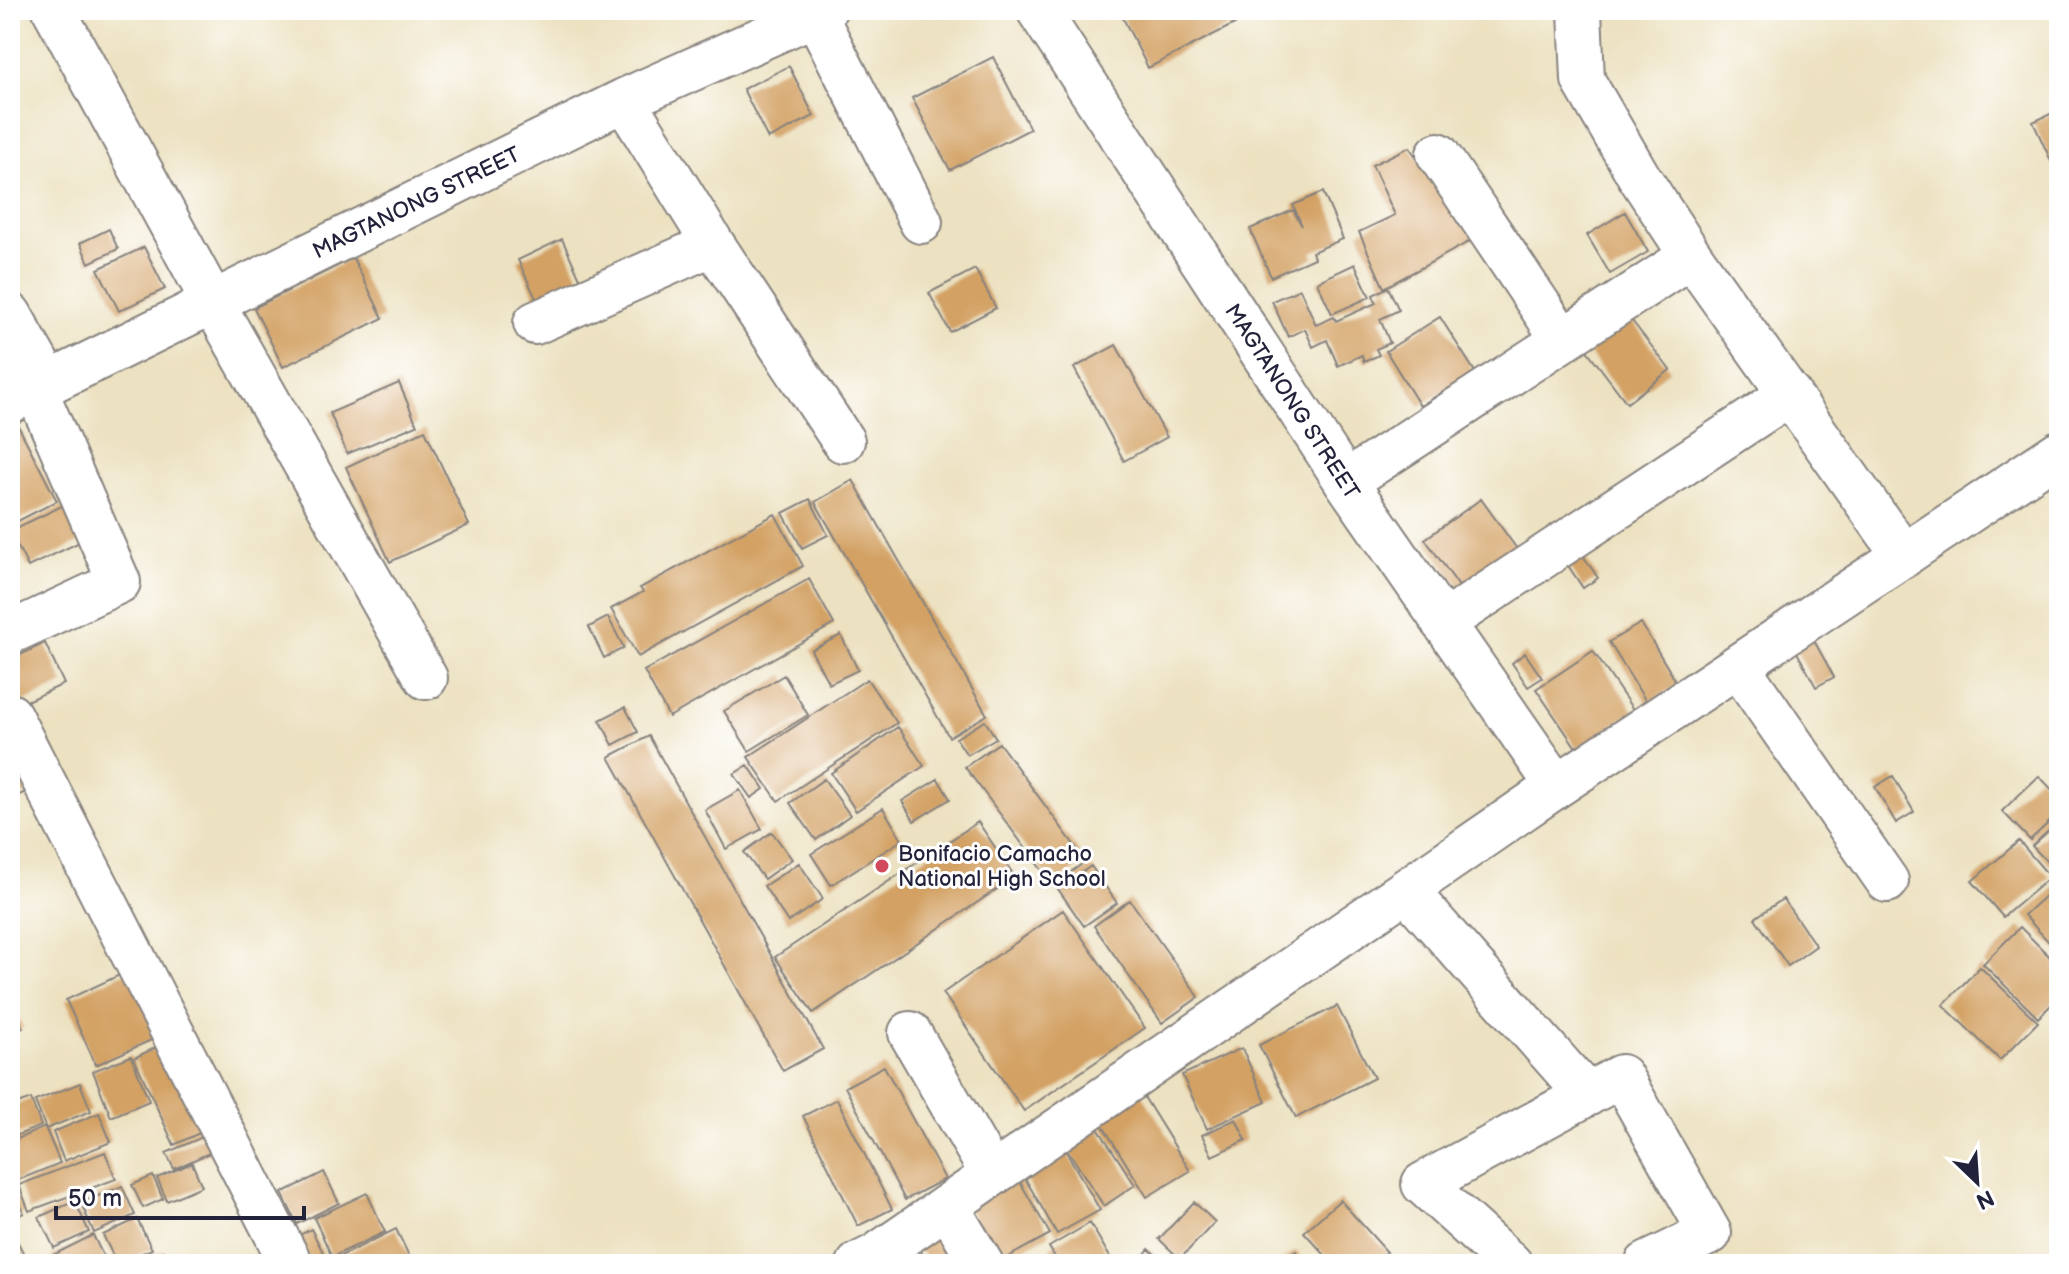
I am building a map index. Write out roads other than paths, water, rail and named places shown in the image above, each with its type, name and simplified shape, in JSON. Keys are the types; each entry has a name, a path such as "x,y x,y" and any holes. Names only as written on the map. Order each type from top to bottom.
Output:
{"street":[{"path":"54,10 212,301 426,678"},
{"name":"MAGTANONG STREET","path":"1038,10 1346,482 1557,786"},
{"path":"1580,10 1583,80 1638,175 1691,256 1904,556"},
{"path":"818,11 921,222"},
{"name":"MAGTANONG STREET","path":"32,391 624,100 818,11"},
{"path":"624,100 713,244 843,441"},
{"path":"1438,154 1563,340"},
{"path":"535,323 713,244"},
{"path":"1346,482 1691,256"},
{"path":"10,314 32,391 119,582 10,633"},
{"path":"1443,623 1790,394"},
{"path":"858,1264 876,1255 1557,786 2059,452"},
{"path":"1738,666 1887,881"},
{"path":"10,715 291,1264"},
{"path":"1406,890 1587,1095"},
{"path":"910,1033 992,1175"},
{"path":"1511,1264 1423,1184 1621,1076 1710,1233 1646,1264"},
{"path":"947,1206 982,1264"}],"place":[{"name":"Bonifacio Camacho National High School","path":"882,866"}]}
